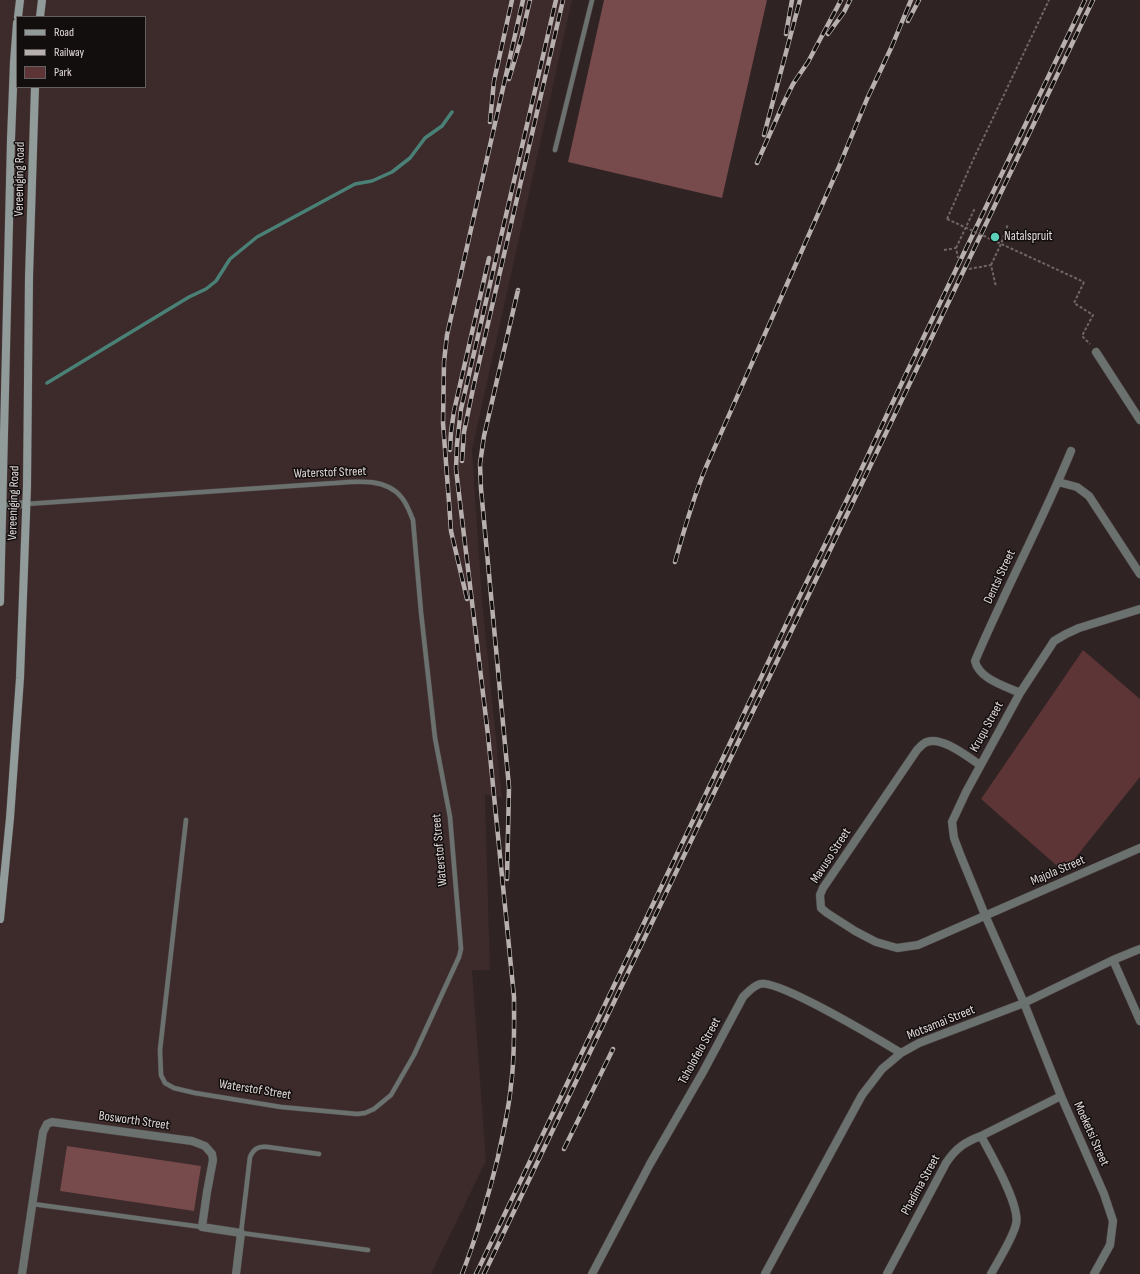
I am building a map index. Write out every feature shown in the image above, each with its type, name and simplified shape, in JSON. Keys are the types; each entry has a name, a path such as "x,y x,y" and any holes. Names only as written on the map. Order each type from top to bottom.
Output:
{"main road":[{"path":"18,16 20,0"},
{"path":"40,16 42,0"},
{"name":"Vereeniging Road","path":"0,602 1,506 11,132 16,36"},
{"name":"Vereeniging Road","path":"0,919 10,818 20,678 27,486 29,277 34,88"}],"street":[{"path":"1096,352 1140,420"},
{"name":"Dentsi Street","path":"1020,693 984,676 976,667 975,661 1071,451"},
{"path":"1058,482 1077,487 1089,496 1140,574"},
{"name":"Waterstof Street","path":"1,506 26,504"},
{"name":"Kruqu Street","path":"1024,1003 985,915 954,838 952,822 980,765 1020,693 1054,641 1079,628 1140,609"},
{"name":"Mavuso Street","path":"980,765 950,745 932,741 926,742 917,750 827,882 820,895 820,902 821,908 827,913 855,931 876,942 897,948 918,945 985,915"},
{"name":"Majola Street","path":"985,915 1140,848"},
{"name":"Motsamai Street","path":"765,1274 862,1095 882,1069 901,1053 919,1043 1024,1003 1113,960 1140,949"},
{"path":"1113,960 1140,1021"},
{"name":"Tsholofelo Street","path":"592,1274 650,1164 703,1072 743,997 750,990 760,984 770,984 783,989 852,1024 901,1053"},
{"name":"Moeketsi Street","path":"1024,1003 1061,1096 1104,1194 1113,1221 1110,1245 1094,1274"},
{"name":"Phadima Street","path":"887,1274 942,1170 953,1153 968,1141 1061,1096"},
{"name":"Bosworth Street","path":"22,1274 43,1132 49,1123 192,1141 206,1146 212,1154 213,1160 202,1227"},
{"path":"981,1136 1011,1198 1016,1213 1017,1223 1012,1236 991,1274"},
{"path":"202,1227 241,1233 236,1274"}],"lane":[{"path":"555,150 592,0"},
{"name":"Waterstof Street","path":"26,504 357,481 391,488 402,497 409,509 413,520 421,612 435,738 450,817 461,949 459,958 414,1055 391,1095 374,1109 365,1113 357,1114 281,1107 195,1093 174,1088 165,1082 161,1075 160,1050 186,820"},
{"path":"319,1154 268,1146 260,1146 255,1149 250,1156 241,1233 368,1250"},
{"path":"33,1204 202,1227"}],"path":[{"path":"1049,0 973,160 947,219 1084,282 1074,303 1093,315 1082,336 1096,352"},
{"path":"958,258 956,248 975,208"},
{"path":"996,287 991,265 1008,224"},
{"path":"944,250 956,248"},
{"path":"969,269 991,265"}],"shaded area":[{"path":"0,0 572,0 472,450 482,600 502,797 485,795 490,970 472,970 486,1161 431,1274 0,1274"}],"green space":[{"path":"1083,650 1140,699 1140,777 1064,872 981,799"}],"building":[{"path":"604,0 767,0 722,198 568,162"},
{"path":"67,1146 201,1166 194,1211 60,1191"}],"waterway":[{"path":"47,383 189,297 206,289 216,281 230,259 257,237 355,184 372,181 392,172 410,158 425,138 442,126 452,112"}],"railway":[{"path":"490,122 494,81 512,0"},
{"path":"467,599 451,531 443,423 444,362 447,335 523,0"},
{"path":"509,79 521,39 530,0"},
{"path":"462,1274 473,1245 486,1202 498,1157 507,1112 513,1063 514,997 488,735 456,469 457,444 461,409 556,0"},
{"path":"462,461 464,432 474,384 563,0"},
{"path":"786,34 792,0"},
{"path":"764,135 800,0"},
{"path":"757,163 793,84 808,62 841,0"},
{"path":"828,34 844,12 850,0"},
{"path":"675,562 685,526 706,467 911,0"},
{"path":"908,21 919,0"},
{"path":"476,1274 1085,0"},
{"path":"484,1274 1093,0"},
{"path":"450,450 454,411 489,258"},
{"path":"507,879 509,787 481,489 480,464 484,436 518,290"},
{"path":"564,1149 613,1049"}],"place":[{"name":"Natalspruit","path":"995,237"}]}
